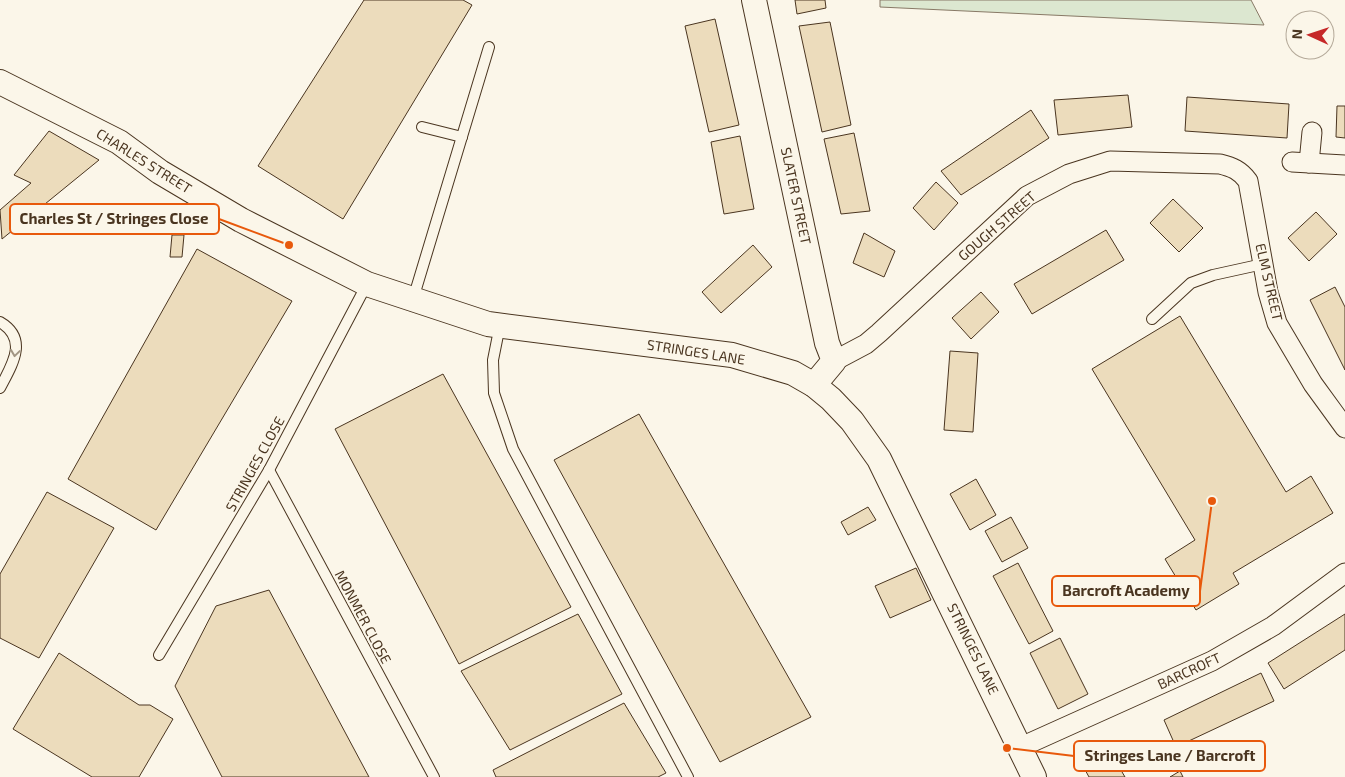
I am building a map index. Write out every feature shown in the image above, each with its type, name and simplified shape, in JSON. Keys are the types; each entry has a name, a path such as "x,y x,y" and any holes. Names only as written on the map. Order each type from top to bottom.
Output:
{"street":[{"name":"SLATER STREET","path":"754,0 825,333 834,361"},
{"name":"CHARLES STREET","path":"0,82 119,142 160,172 240,220 367,284"},
{"path":"1312,132 1300,163 1345,165"},
{"name":"GOUGH STREET","path":"834,361 866,344 879,333 1027,196 1069,174 1110,161 1220,164"},
{"name":"ELM STREET","path":"1220,164 1232,167 1243,173 1248,181 1263,264 1277,323 1318,392 1345,428"},
{"name":"STRINGES LANE","path":"367,284 488,324 732,355 793,373 814,385 852,422 879,459 1034,777"},
{"path":"814,385 834,361"},
{"name":"BARCROFT","path":"1021,748 1212,661 1273,626 1345,573"}],"lane":[{"path":"413,299 488,47"},
{"path":"422,127 462,137"},
{"path":"1152,319 1191,283 1214,275 1263,264"},
{"name":"STRINGES CLOSE","path":"160,655 269,470 367,284"},
{"path":"0,322 8,327 16,338 16,357 0,388"},
{"path":"500,326 493,360 494,393 513,449 688,777"},
{"name":"MONMER CLOSE","path":"269,470 434,777"}],"green space":[{"path":"880,0 1251,0 1264,25 880,7"}],"building":[{"path":"364,0 463,0 472,5 343,219 258,166"},
{"path":"795,0 825,0 826,8 797,14"},
{"path":"715,19 739,125 709,132 685,26"},
{"path":"830,22 851,125 822,132 799,26"},
{"path":"1128,95 1132,127 1058,135 1054,100"},
{"path":"1187,97 1289,104 1287,138 1185,131"},
{"path":"1337,106 1345,106 1345,138 1336,137"},
{"path":"1031,110 1049,138 961,195 941,171"},
{"path":"49,131 99,160 2,239 0,210 31,183 14,175"},
{"path":"854,133 870,211 841,214 824,139"},
{"path":"740,136 754,209 724,214 711,142"},
{"path":"936,182 958,203 934,230 913,208"},
{"path":"1173,199 1203,228 1179,252 1150,223"},
{"path":"1316,212 1337,234 1309,261 1288,238"},
{"path":"1106,230 1124,260 1032,314 1014,284"},
{"path":"864,233 895,251 884,277 853,263"},
{"path":"172,235 184,235 182,257 170,257"},
{"path":"753,245 772,267 721,313 702,292"},
{"path":"197,249 292,301 156,530 68,479"},
{"path":"1335,287 1345,307 1345,370 1310,300"},
{"path":"981,292 999,312 971,339 952,318"},
{"path":"1180,316 1286,492 1311,476 1333,513 1233,573 1239,584 1196,610 1165,559 1195,540 1092,369"},
{"path":"950,351 978,353 973,432 944,430"},
{"path":"443,374 571,607 459,664 335,429"},
{"path":"639,414 811,717 720,762 554,460"},
{"path":"976,479 996,515 970,530 950,494"},
{"path":"47,492 114,528 39,658 0,638 0,574"},
{"path":"868,507 876,520 848,535 841,522"},
{"path":"1011,517 1028,548 1002,562 985,531"},
{"path":"1018,563 1053,631 1029,644 993,576"},
{"path":"916,568 931,600 890,618 875,586"},
{"path":"269,590 369,777 222,777 175,686 216,606"},
{"path":"578,614 622,694 510,750 461,671"},
{"path":"1345,614 1345,650 1284,689 1268,663"},
{"path":"1060,638 1088,694 1058,709 1030,653"},
{"path":"59,653 139,705 150,705 173,719 139,777 92,777 13,729"},
{"path":"1261,673 1274,701 1176,747 1164,720"},
{"path":"624,703 666,773 658,777 496,777 493,770"},
{"path":"1109,750 1125,777 1089,777 1083,766"},
{"path":"1180,771 1183,777 1170,777"}],"place":[{"name":"Charles St / Stringes Close","path":"289,245"},
{"name":"Barcroft Academy","path":"1212,501"},
{"name":"Stringes Lane / Barcroft","path":"1007,748"}]}
